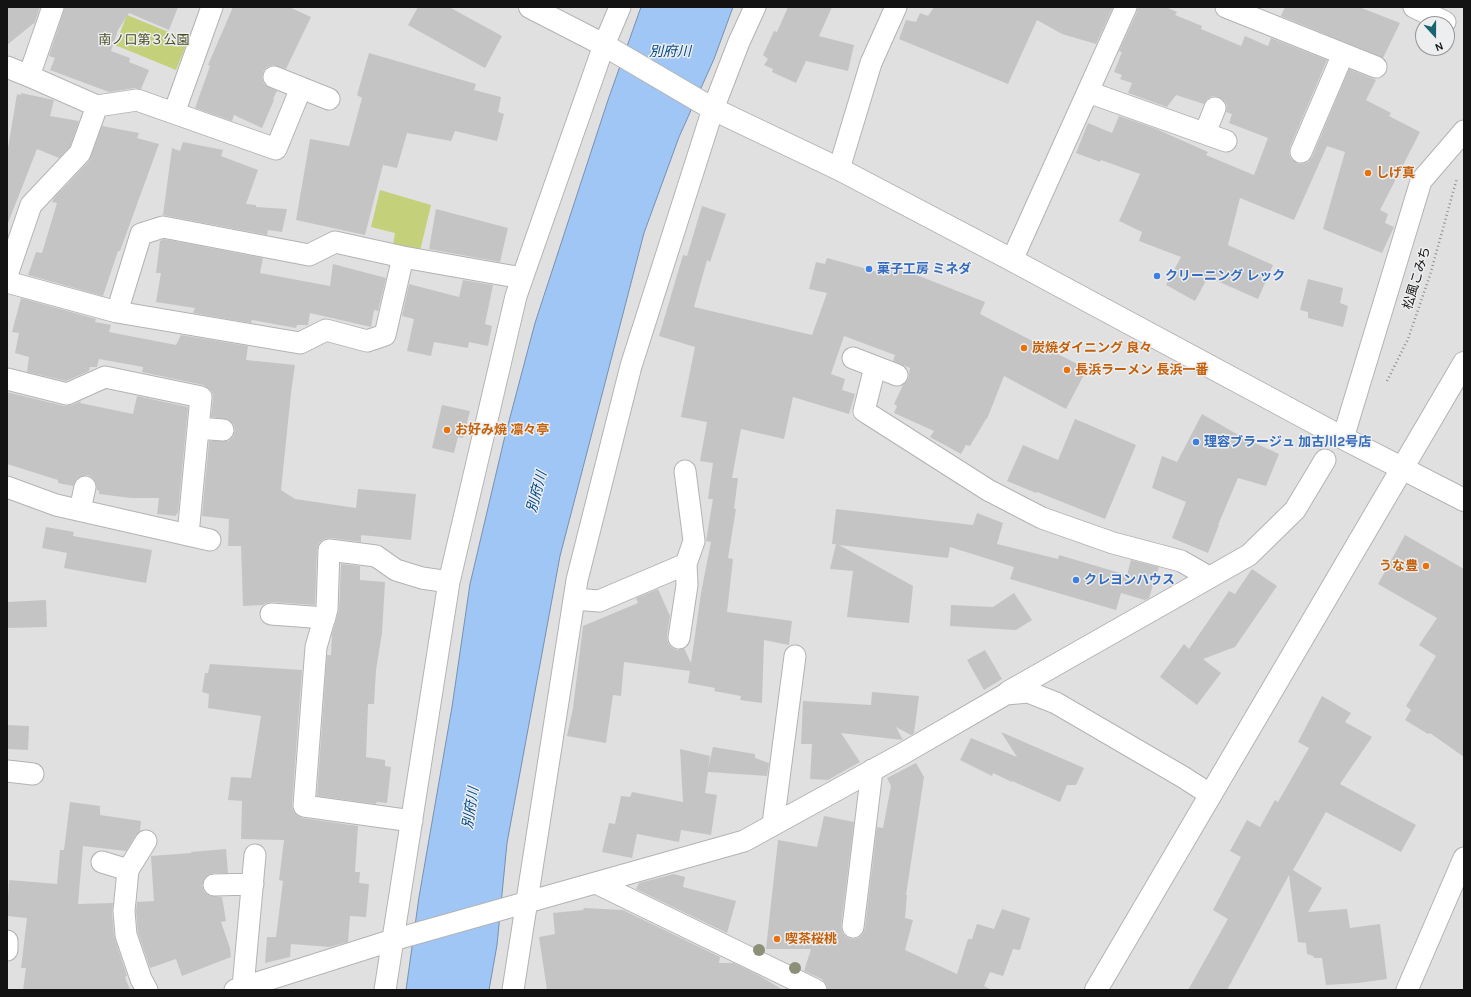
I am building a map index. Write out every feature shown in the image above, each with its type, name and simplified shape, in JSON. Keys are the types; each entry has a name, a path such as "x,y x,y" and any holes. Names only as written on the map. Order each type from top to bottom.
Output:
{"street":[{"path":"29,76 53,7"},
{"path":"174,113 212,7"},
{"path":"530,7 604,45 713,109 838,169 1012,260 1343,438 1464,500"},
{"path":"385,990 449,582 515,304 522,278 604,45 620,7"},
{"path":"513,990 528,902 577,580 632,366 713,109 739,42 755,7"},
{"path":"838,169 871,63 896,7"},
{"path":"1012,260 1126,7"},
{"path":"1226,7 1376,67"},
{"path":"1421,8 1435,16"},
{"path":"1302,152 1343,54"},
{"path":"7,67 97,106 137,100 276,149 301,88"},
{"path":"274,77 329,99"},
{"path":"1088,92 1226,141"},
{"path":"7,275 31,205 80,153 97,106"},
{"path":"1205,133 1215,108"},
{"path":"1343,438 1421,181 1464,131"},
{"path":"117,312 141,234 163,227 309,255 335,242 403,257 522,278"},
{"path":"7,282 117,312 300,343 326,330 367,341 385,335 403,257"},
{"path":"853,358 898,375"},
{"path":"1096,990 1464,363"},
{"path":"875,367 864,412 945,473 988,490 1042,518 1056,529 1113,542 1181,561 1209,577"},
{"path":"7,379 67,394 105,377 201,397 188,535"},
{"path":"198,428 223,430"},
{"path":"255,855 239,989 393,940 744,841 872,770 1249,555 1294,510 1325,460"},
{"path":"679,638 687,584 686,564 694,541 685,471"},
{"path":"7,487 56,505 210,540"},
{"path":"80,510 85,487"},
{"path":"412,821 304,806 316,647 327,609 330,550 376,556 396,570 422,578 449,582"},
{"path":"574,599 599,601 686,564"},
{"path":"271,614 325,618"},
{"path":"773,824 795,656"},
{"path":"1006,694 1028,692 1056,703 1184,776 1211,795"},
{"path":"853,927 872,770"},
{"path":"7,771 33,774"},
{"path":"146,841 128,870 124,911 126,935 141,979 147,990"},
{"path":"1408,989 1464,858"},
{"path":"102,862 128,870"},
{"path":"596,883 816,990"},
{"path":"214,885 252,884"},
{"path":"7,941 7,950"}],"path":[{"name":"松風こみち","path":"1383,387 1408,339 1430,275 1457,175"}],"green space":[{"name":"南ノ口第３公園","path":"127,15 188,40 176,70 115,45"},
{"path":"380,190 431,205 420,251 393,245 395,233 371,227"}],"water":[{"name":"別府川","path":"641,7 733,7 714,59 679,137 644,233 560,556 507,843 497,945 489,990 406,990 419,897 452,707 470,584 504,440 535,323 608,100"}],"building":[{"path":"7,7 40,7 34,25 34,23 7,45"},
{"path":"65,7 178,7 169,30 129,13 118,30 111,51 130,58 129,62 149,70 141,89 135,88 109,92 50,70 55,58 49,56"},
{"path":"233,7 289,7 311,17 286,69 273,65 267,67 263,72 262,78 264,84 277,91 262,128 234,115 232,121 195,108 210,66 208,65"},
{"path":"418,7 449,7 502,36 485,68 408,25"},
{"path":"788,7 832,7 819,36 854,45 848,71 806,61 796,83 772,72 773,69 764,65 768,59 763,55 774,31 777,32"},
{"path":"934,7 1113,7 1096,44 1062,34 1037,20 1008,84 899,39 906,20 916,22 920,13 928,16"},
{"path":"1138,7 1166,7 1177,12 1175,15 1202,26 1201,29 1241,46 1245,36 1268,46 1271,38 1327,60 1290,147 1289,153 1291,159 1297,163 1303,164 1308,162 1312,157 1349,69 1376,80 1366,100 1391,113 1389,116 1420,132 1380,210 1388,214 1385,223 1394,227 1382,253 1323,229 1345,152 1327,146 1294,220 1240,198 1228,245 1273,265 1258,299 1208,277 1195,301 1166,285 1181,257 1139,241 1142,232 1119,221 1140,174 1076,153 1088,123 1112,133 1119,116 1154,128 1208,152 1206,155 1254,175 1268,138 1229,123 1232,114 1226,112 1227,106 1225,101 1219,97 1213,96 1208,98 1204,104 1176,95 1167,107 1128,93 1132,83 1120,79 1122,75 1114,72 1122,52 1119,51"},
{"path":"1285,7 1359,7 1400,23 1383,58 1281,16"},
{"path":"369,53 476,84 474,90 501,97 498,112 504,114 497,141 455,131 451,141 407,133 397,168 383,165 365,235 296,220 310,139 349,146 362,98 357,95"},
{"path":"21,93 54,100 50,116 79,121 70,147 59,158 37,149 7,223 7,154 17,94 21,95"},
{"path":"102,126 139,133 137,138 159,144 120,251 118,251 103,296 28,275 36,252 42,253 57,203 52,202 89,161"},
{"path":"183,142 223,150 221,156 258,170 246,204 256,205 256,207 287,209 282,232 268,230 267,235 163,215 172,148 180,151"},
{"path":"702,206 726,214 710,262 707,260 694,307 812,335 827,293 809,289 816,262 825,264 827,258 885,274 889,264 985,302 980,314 1087,369 1066,409 1004,376 987,419 970,446 966,445 961,454 930,437 934,431 894,413 897,406 894,404 903,385 908,380 910,368 893,361 895,355 844,336 831,374 845,379 842,390 855,394 849,414 793,397 784,439 741,429 732,478 738,478 734,509 736,509 728,558 733,559 727,612 792,621 789,645 764,640 762,703 740,700 741,696 714,691 715,688 688,683 690,671 624,662 621,696 613,695 606,743 567,736 573,708 583,626 638,603 636,598 658,589 670,616 667,636 668,643 671,647 677,650 684,648 691,663 701,593 711,542 706,541 713,499 708,499 713,463 700,461 707,422 681,417 695,347 659,336 683,255 687,256"},
{"path":"436,209 508,228 500,262 429,249"},
{"path":"164,239 263,258 260,273 330,286 333,264 386,278 378,311 374,310 371,327 310,313 308,325 297,325 296,328 252,320 251,323 193,313 195,308 156,302 161,273 156,273 160,241"},
{"path":"1308,279 1343,288 1340,303 1348,306 1343,327 1308,318 1308,312 1300,310"},
{"path":"463,280 493,285 485,324 492,326 488,346 469,342 468,348 434,342 431,356 407,351 414,319 402,316 409,284 459,297"},
{"path":"21,298 96,319 95,322 111,325 109,332 176,345 181,335 248,346 246,360 295,365 281,490 295,499 356,508 358,489 416,494 411,540 361,535 361,542 331,538 324,539 319,543 317,550 315,605 272,602 263,605 243,606 241,546 228,546 229,519 202,516 209,441 228,441 233,437 235,431 234,425 229,420 211,417 213,398 212,392 203,385 142,372 143,367 99,359 97,367 90,367 89,371 66,381 27,372 29,357 15,353 19,333 12,332"},
{"path":"7,392 64,406 72,405 81,401 80,403 133,414 137,396 188,407 178,513 176,516 157,514 159,498 131,498 99,494 96,483 93,478 88,475 76,479 73,486 58,483 58,480 7,464"},
{"path":"442,405 470,411 463,438 458,437 454,453 432,448"},
{"path":"1202,414 1242,437 1279,454 1266,486 1238,478 1208,553 1172,538 1186,502 1152,488 1162,456 1177,462"},
{"path":"1075,419 1136,445 1105,519 1007,481 1023,445 1058,460"},
{"path":"836,509 973,525 977,513 1003,523 997,544 1058,559 1059,555 1127,575 1131,560 1159,567 1149,598 1145,600 1121,593 1116,610 1010,579 1014,567 950,547 948,558 839,545 913,586 909,623 847,617 853,571 830,569 836,544 832,544"},
{"path":"46,527 74,532 73,536 152,550 146,583 64,568 67,553 42,548"},
{"path":"1405,535 1464,569 1464,757 1430,733 1428,734 1405,720 1411,710 1406,706 1436,656 1419,645 1437,618 1378,584"},
{"path":"341,564 360,566 360,580 385,582 382,633 376,670 374,704 368,704 366,757 385,760 385,766 391,767 387,803 377,802 376,804 317,796 327,655 331,655 332,634 339,610"},
{"path":"1252,569 1277,586 1235,647 1203,659 1221,673 1197,705 1160,677 1184,644 1189,649 1229,591 1235,594"},
{"path":"1014,593 1032,620 1016,630 950,626 951,605 993,607"},
{"path":"46,600 47,627 7,628 7,602"},
{"path":"985,650 1002,679 984,690 967,660"},
{"path":"210,664 302,670 292,805 293,811 302,818 358,826 355,872 360,872 359,883 369,884 366,917 350,916 348,942 330,947 291,944 290,957 265,963 267,937 276,937 283,881 279,880 284,840 241,839 242,801 228,800 231,777 251,778 261,716 208,708 209,694 202,692 205,673 208,673"},
{"path":"872,692 919,696 914,733 911,735 896,727 903,740 841,733 860,762 828,780 810,779 812,744 801,744 803,701 871,705"},
{"path":"1322,696 1351,713 1345,722 1372,737 1340,784 1416,825 1401,852 1326,812 1293,870 1322,888 1308,912 1347,909 1350,928 1380,924 1387,979 1326,985 1322,958 1314,958 1313,956 1307,954 1306,943 1298,942 1289,875 1227,990 1188,990 1228,919 1213,910 1241,857 1230,851 1247,820 1260,827 1275,800 1278,802 1309,748 1298,742"},
{"path":"7,725 29,726 28,750 7,749"},
{"path":"1001,732 1084,768 1076,785 1067,785 1060,802 993,773 992,776 960,760 971,738 1017,757"},
{"path":"713,747 755,754 755,758 769,763 767,776 708,772 705,793 717,795 711,835 681,830 679,842 637,834 632,858 602,852 609,823 615,824 621,796 630,797 632,792 683,802 680,749 710,756 708,769"},
{"path":"916,763 924,777 906,895 905,918 913,920 905,950 957,974 968,939 972,939 977,924 994,929 1002,909 1030,918 1020,950 1013,949 1003,976 990,972 984,986 992,990 828,990 822,979 804,971 811,949 766,949 778,840 817,847 824,816 854,822 841,926 842,932 846,937 852,939 858,938 863,934 865,928 877,827 883,828 891,786 887,778"},
{"path":"70,802 100,806 100,815 141,821 140,831 126,851 83,846 78,904 113,903 112,912 114,936 130,990 23,990 26,968 21,968 27,918 7,916 9,880 57,884 60,850 64,850"},
{"path":"226,849 228,873 214,873 208,875 204,879 202,886 204,892 208,895 222,897 226,921 221,922 230,948 231,957 182,976 176,959 150,968 138,933 136,911 137,902 154,901 151,856"},
{"path":"674,874 685,877 683,887 736,901 727,933 636,889 639,883"},
{"path":"584,908 623,910 720,957 719,963 734,963 783,990 547,990 539,937 555,934 553,913 583,910"}],"place":[{"name":"しげ真","path":"1368,173"},
{"name":"菓子工房 ミネダ","path":"869,269"},
{"name":"クリーニング レック","path":"1157,276"},
{"name":"炭焼ダイニング 良々","path":"1024,348"},
{"name":"長浜ラーメン 長浜一番","path":"1067,370"},
{"name":"お好み焼 凛々亭","path":"447,430"},
{"name":"理容ブラージュ 加古川2号店","path":"1196,442"},
{"name":"うな豊","path":"1426,566"},
{"name":"クレヨンハウス","path":"1076,580"},
{"name":"喫茶桜桃","path":"777,939"}]}
